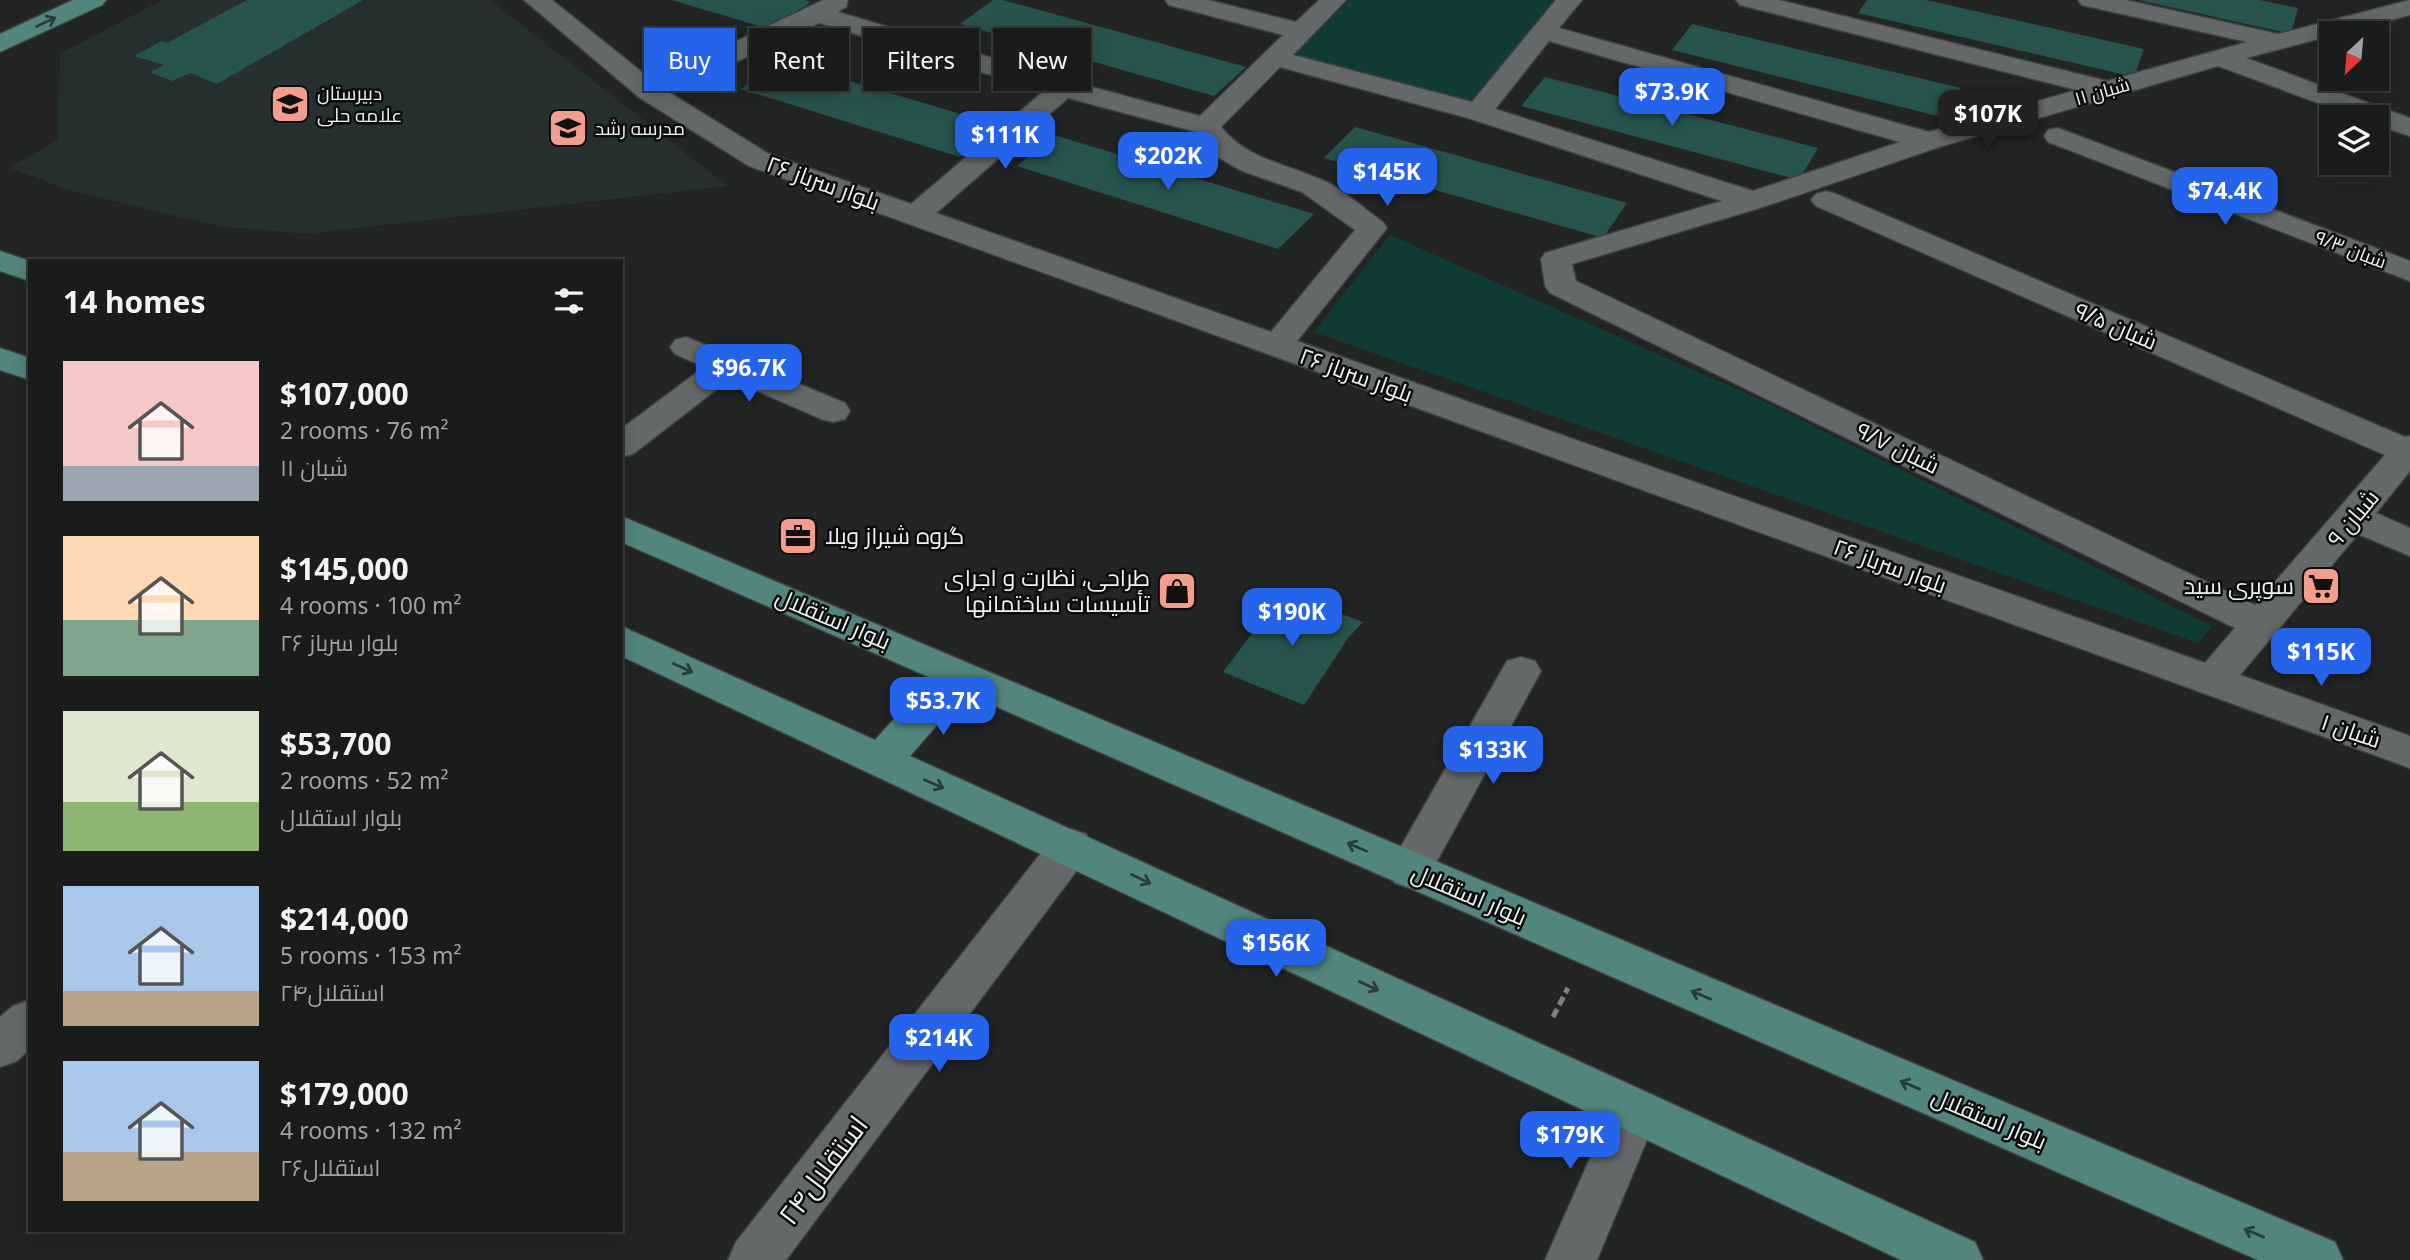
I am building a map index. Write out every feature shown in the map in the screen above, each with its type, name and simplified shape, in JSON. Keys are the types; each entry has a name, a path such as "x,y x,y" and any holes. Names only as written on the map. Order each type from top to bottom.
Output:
{"main road":[{"path":"0,18 38,0"},
{"path":"0,44 93,0"},
{"path":"0,260 28,271"},
{"path":"0,358 28,369"},
{"name":"بلوار استقلال","path":"623,529 2317,1260"},
{"path":"623,641 1070,846 1957,1260"},
{"path":"882,760 959,673"}],"street":[{"name":"۲۶ بلوار سرباز","path":"537,0 650,92 759,160 2212,682"},
{"path":"650,92 817,15 840,0"},
{"path":"1178,0 1300,32"},
{"path":"1206,125 1333,0"},
{"path":"1478,112 1569,0"},
{"path":"1749,0 1806,6 2108,90"},
{"path":"2091,0 2278,41"},
{"name":"۱۱ شبان","path":"1556,259 1753,201 1929,141 2219,57 2410,7"},
{"path":"817,15 993,67"},
{"path":"1544,32 1929,141"},
{"path":"2219,57 2410,128"},
{"path":"1275,58 1478,112 1753,201"},
{"path":"915,216 1060,91"},
{"path":"1075,91 1206,125 1224,149 1252,165 1311,186 1371,228 1276,346"},
{"name":"۹/۳ شبان","path":"2058,136 2410,272"},
{"name":"۹/۵ شبان","path":"1826,200 2408,449"},
{"name":"۹/۷ شبان","path":"1556,259 1561,286 2259,623"},
{"path":"686,347 834,411"},
{"path":"623,444 727,365"},
{"name":"۹ شبان","path":"2212,682 2259,623 2355,518 2408,449"},
{"path":"2355,518 2410,543"},
{"path":"1410,870 1521,671"},
{"name":"۱ شبان","path":"2212,682 2410,752"},
{"name":"استقلال۲۴","path":"754,1260 1070,846"},
{"path":"0,1046 28,1022"},
{"path":"1571,1260 1635,1111"}],"path":[{"path":"1529,1061 1590,947"}],"shaded area":[{"name":"دبیرستان علامه حلی","path":"162,0 490,0 728,186 306,234 218,226 68,190 10,168 58,139 60,54"}],"green space":[{"path":"1349,0 1559,0 1472,104 1291,57"},
{"path":"1390,235 1774,406 2212,626 2198,643 1314,332"}],"building":[{"path":"247,0 363,0 217,84 191,73 172,81 150,72 164,65 134,56 162,41 167,43"},
{"path":"672,0 811,2 771,28"},
{"path":"993,0 1003,0 1246,67 1214,96 1091,61 1091,28 993,28 993,33 960,24"},
{"path":"1867,0 1926,0 2144,49 2134,77 1858,13"},
{"path":"2138,0 2260,0 2298,8 2291,34"},
{"path":"1692,24 1961,88 1946,118 1672,50"},
{"path":"1545,77 1818,148 1799,180 1521,106"},
{"path":"849,81 863,85 863,91 883,91 998,125 960,157 741,89 749,84 749,91 849,91"},
{"path":"1355,127 1627,203 1603,238 1324,158"},
{"path":"1054,135 1314,214 1278,249 1017,166"},
{"path":"1283,592 1363,622 1348,638 1304,705 1223,672"}],"place":[{"name":"دبیرستان علامه حلی","path":"290,104"},
{"name":"مدرسه رشد","path":"568,128"},
{"name":"گروه شیراز ویلا","path":"798,536"},
{"name":"سوپری سید","path":"2321,586"},
{"name":"طراحی، نظارت و اجرای تأسیسات ساختمانها","path":"1177,591"}]}
